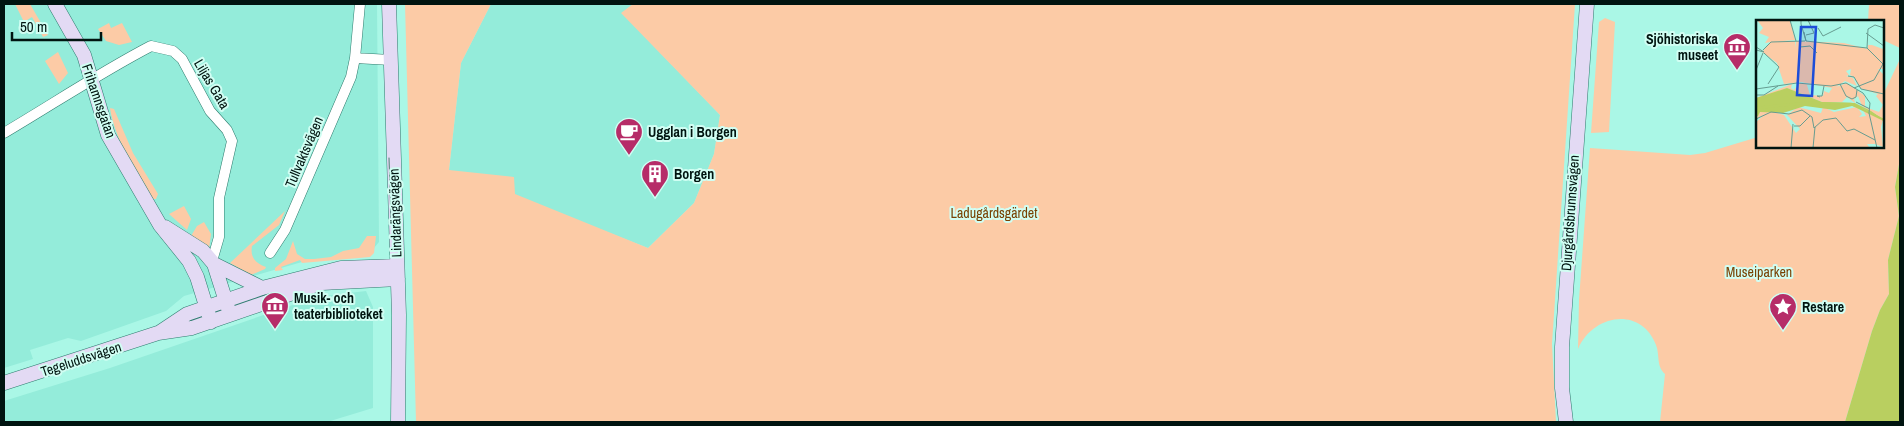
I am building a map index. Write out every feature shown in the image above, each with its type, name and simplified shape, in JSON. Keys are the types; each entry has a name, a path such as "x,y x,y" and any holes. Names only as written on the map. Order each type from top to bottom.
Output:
{"street":[{"name":"Frihamnsgatan","path":"55,4 84,55 108,135 160,224 189,261 197,277 210,322"},
{"name":"Tullvaktsvägen","path":"270,252 286,230 351,77 355,58 360,4"},
{"name":"Lindarängsvägen","path":"389,4 397,272 398,422"},
{"name":"Djurgårdsbrunnsvägen","path":"1566,422 1562,388 1562,347 1574,148 1587,4"},
{"name":"Liljas Gata","path":"4,133 92,82 114,65 151,46 173,52 182,59 210,111 227,130 232,140 219,198 219,237 213,262"},
{"path":"355,58 390,60"},
{"name":"Frihamnsgatan","path":"160,224 186,239 213,262 262,288"},
{"path":"213,262 230,315"},
{"name":"Tegeluddsvägen","path":"158,334 186,314 262,288 341,268 397,272"},
{"name":"Tegeluddsvägen","path":"4,384 158,334 192,328 322,284 397,272"}],"shaded area":[{"path":"4,4 377,4 379,242 368,255 302,262 184,296 166,311 81,341 68,338 30,350 33,359 4,368"},
{"path":"491,4 633,4 622,13 720,115 714,154 694,203 648,248 449,170 461,63"},
{"path":"1900,159 1900,422 1845,422 1872,331 1889,294 1888,260 1899,216 1895,187"},
{"path":"366,291 373,307 373,408 327,422 4,422 4,401 110,368 316,297"}],"green space":[{"path":"15,4 30,4 48,35 43,37 32,17 24,22"},
{"name":"Ladugårdsgärdet","path":"405,4 491,4 461,63 449,170 514,177 515,194 648,248 694,203 714,154 720,115 621,13 633,4 1575,4 1552,344 1556,422 416,422"},
{"path":"1869,4 1900,4 1900,48 1884,40 1884,20 1868,20"},
{"path":"1605,18 1615,22 1609,132 1591,133 1599,22"},
{"path":"109,23 111,28 122,23 132,42 119,45 106,41 98,29"},
{"path":"58,52 68,73 59,84 45,61"},
{"name":"Museiparken","path":"1900,59 1900,159 1895,187 1899,216 1888,260 1889,294 1872,331 1845,422 1660,422 1665,374 1659,364 1656,345 1649,333 1640,324 1629,320 1617,319 1605,322 1594,328 1585,337 1578,349 1579,300 1590,148 1690,155 1705,153 1756,138 1756,148 1884,148 1884,93"},
{"path":"110,108 114,109 133,153 158,194 156,199 152,199 121,144"},
{"path":"184,206 191,219 187,230 169,214"},
{"path":"285,211 279,225 252,246 254,259 266,267 265,269 251,275 230,263"},
{"path":"204,222 211,234 209,249 191,236 197,226"},
{"path":"367,236 376,236 374,253 370,257 302,263 300,260 281,267 283,270 275,271 275,268 286,259 293,241 297,254 305,259 314,259 331,257 343,251 359,248"}],"tram line":[{"path":"389,158 391,221"}],"place":[{"name":"Sjöhistoriska museet","path":"1737,71"},
{"name":"Ugglan i Borgen","path":"629,156"},
{"name":"Borgen","path":"655,198"},
{"name":"Musik- och teaterbiblioteket","path":"275,330"},
{"name":"Restare","path":"1783,331"}]}
